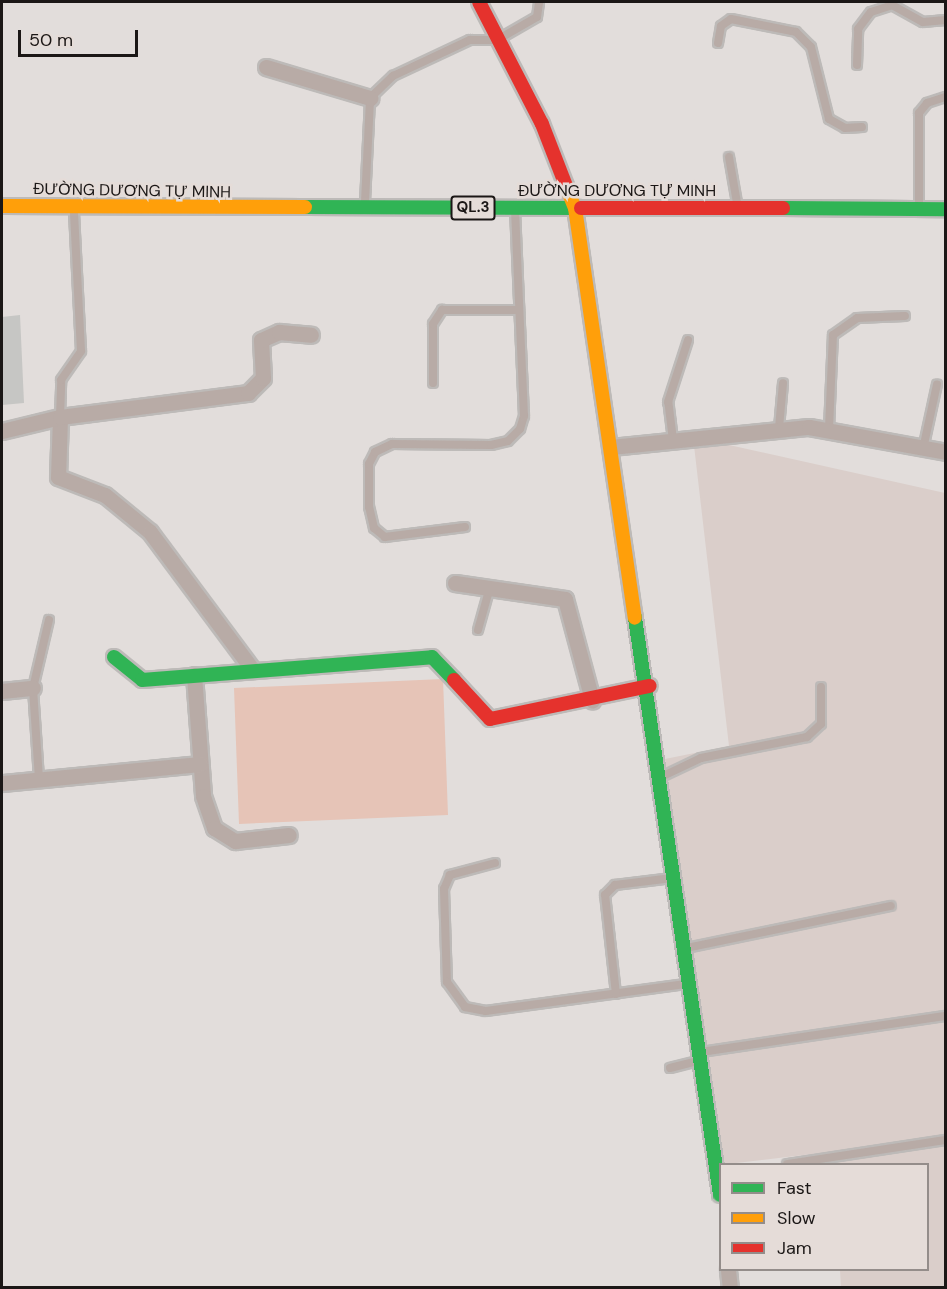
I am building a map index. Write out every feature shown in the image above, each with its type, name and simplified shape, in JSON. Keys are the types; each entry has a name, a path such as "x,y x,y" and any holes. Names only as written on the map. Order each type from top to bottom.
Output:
{"main road":[{"path":"479,2 542,124 575,208 650,686 688,983 702,1056 719,1175"},
{"name":"ĐƯỜNG DƯƠNG TỰ MINH","path":"2,206 365,210 738,207 945,209"},
{"path":"114,657 142,680 432,657 490,719 592,700 650,686"}],"street":[{"path":"266,68 370,98"},
{"path":"2,431 60,417 248,393 263,378 261,340 279,332 312,335"},
{"path":"60,417 57,470 62,482 105,495 150,532 253,670"},
{"path":"611,447 779,428 829,429 945,452"},
{"path":"455,583 565,599 592,700"},
{"path":"194,675 200,764 214,828 236,841 289,835"},
{"path":"2,691 33,688"},
{"path":"2,783 200,764"},
{"path":"728,1271 730,1287"}],"lane":[{"path":"365,210 370,98 393,76 470,40 497,40 537,17 538,2"},
{"path":"857,65 858,29 871,12 892,5 923,22 945,20"},
{"path":"718,43 721,26 731,20 796,32 811,47 828,119 845,128 862,127"},
{"path":"919,209 919,113 927,103 945,97"},
{"path":"729,157 738,207"},
{"path":"60,417 61,380 81,351 73,206"},
{"path":"465,527 385,537 374,528 369,507 369,464 375,452 392,444 491,445 508,441 520,429 524,416 514,208"},
{"path":"433,383 433,324 442,310 519,310"},
{"path":"829,429 833,335 857,318 904,316"},
{"path":"673,440 668,402 688,340"},
{"path":"779,428 783,383"},
{"path":"923,449 937,384"},
{"path":"478,630 490,587"},
{"path":"39,779 33,688 49,620"},
{"path":"662,777 701,758 807,737 821,724 822,687"},
{"path":"495,863 450,875 444,889 447,982 455,998 465,1007 486,1011 688,983"},
{"path":"616,993 605,895 615,885 675,878"},
{"path":"684,948 891,906"},
{"path":"670,1068 702,1056 945,1016"},
{"path":"794,1163 945,1140"}],"shaded area":[{"path":"693,437 945,493 945,1287 841,1287 840,1271 929,1271 929,1163 831,1163 829,1152 719,1163 719,1165 665,759 729,746"},
{"path":"443,679 448,815 239,824 234,688"}],"building":[{"path":"20,315 24,403 2,405 2,317"}],"traffic: fast":[{"path":"305,207 581,208"},
{"path":"783,208 946,209"},
{"path":"635,618 719,1188"},
{"path":"114,657 142,680 432,657 454,680"}],"traffic: slow":[{"path":"566,186 575,208 635,618"},
{"path":"2,206 305,207"}],"traffic: jam":[{"path":"479,2 542,124 566,186"},
{"path":"581,208 783,208"},
{"path":"454,680 490,719 650,686"}]}
